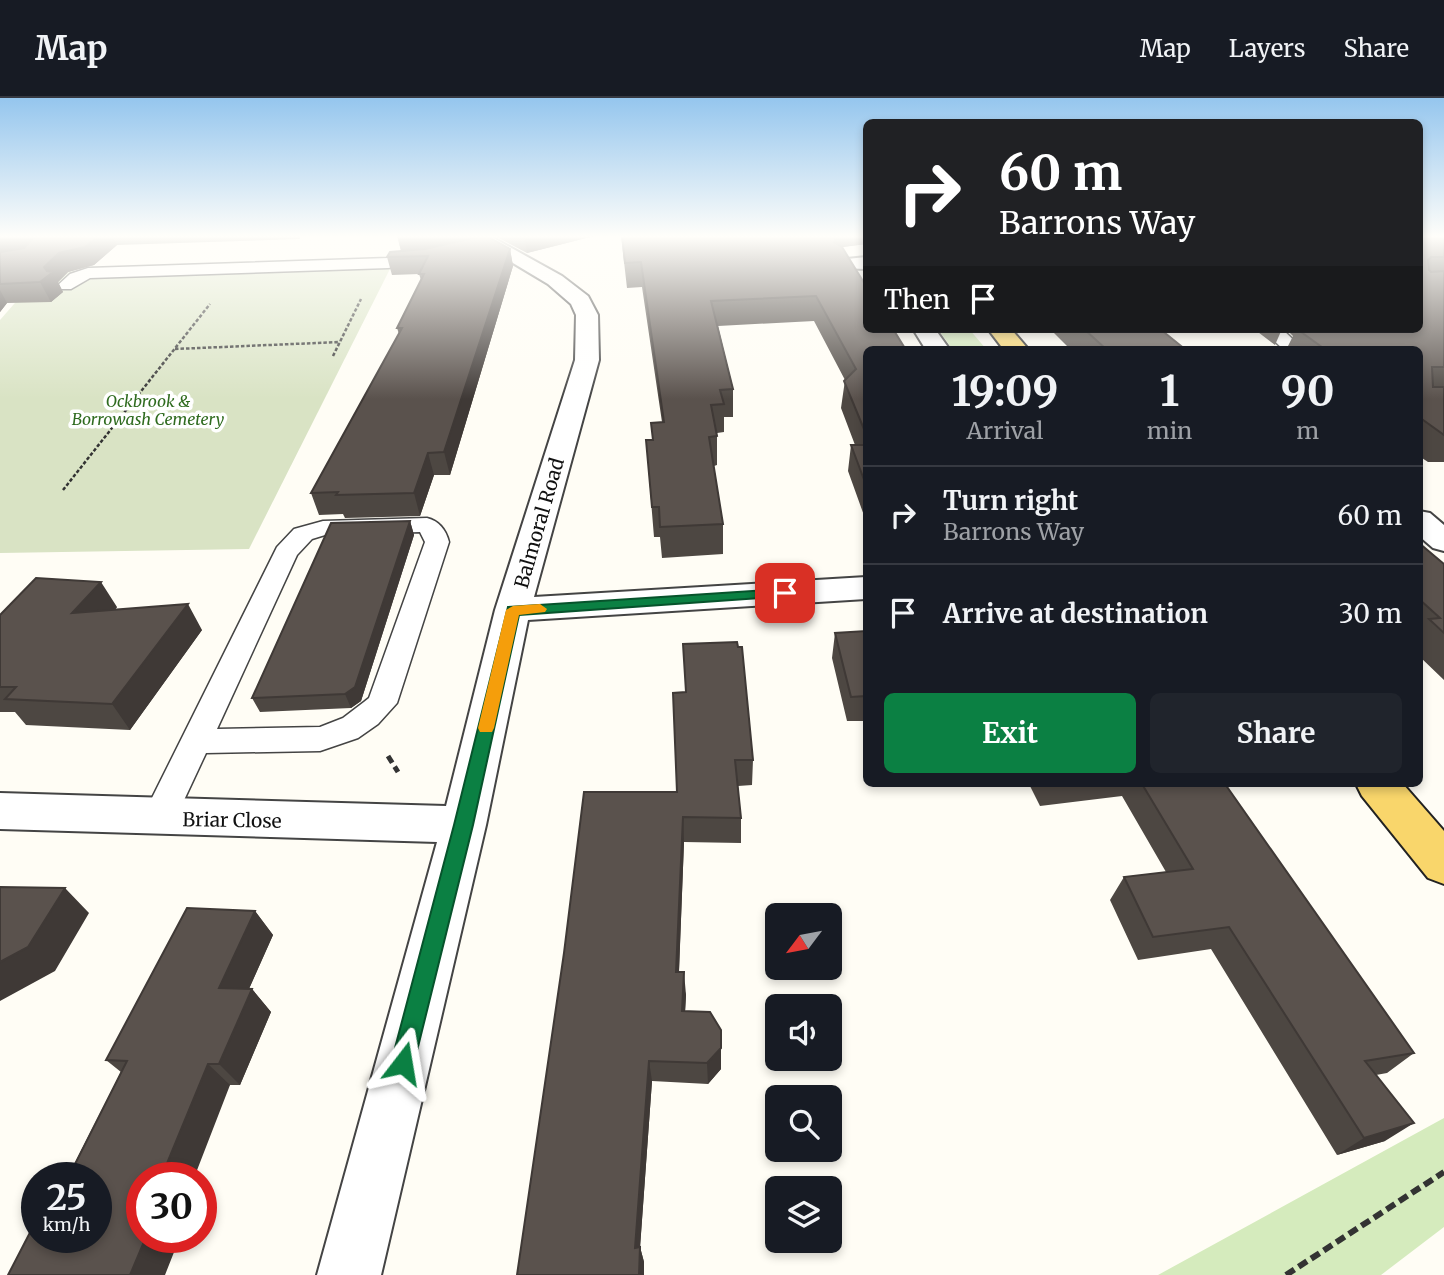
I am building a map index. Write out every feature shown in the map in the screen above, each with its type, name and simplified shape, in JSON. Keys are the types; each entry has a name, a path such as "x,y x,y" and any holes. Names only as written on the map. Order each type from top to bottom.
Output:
{"main road":[{"path":"1380,787 1444,864"}],"street":[{"name":"Balmoral Road","path":"349,1275 464,825 513,610 587,360 587,315 580,301 569,290"},
{"path":"1423,523 1444,541"},
{"path":"513,610 863,588"},
{"name":"Briar Close","path":"0,811 159,818 464,825"}],"lane":[{"path":"1276,333 1290,346"},
{"path":"159,818 286,552 303,534 323,528 427,525 435,534 437,542 382,703 365,720 348,730 320,738 196,741"}],"path":[{"path":"63,490 221,290"},
{"path":"333,356 366,290"},
{"path":"174,349 340,342"},
{"path":"1286,1275 1444,1172"}],"green space":[{"name":"Ockbrook & Borrowash Cemetery","path":"26,290 379,290 249,549 0,553 0,320"},
{"path":"941,333 972,333 984,346 950,346"},
{"path":"1444,1118 1444,1227 1381,1275 1158,1275"}],"building":[{"path":"416,290 497,290 444,452 428,453 414,493 311,493 402,328 397,328"},
{"path":"645,290 863,290 863,333 895,333 904,346 863,346 863,427 844,381 856,369 816,296 711,301 733,389 720,390 724,404 711,405 717,436 709,437 723,524 660,527 659,507 652,507 646,440 653,440 651,423 664,422"},
{"path":"1423,290 1444,290 1444,367 1432,367 1433,387 1444,387 1444,435 1423,420 1423,346 1320,346 1303,333 1423,333"},
{"path":"1088,333 1165,333 1181,346 1103,346"},
{"path":"851,445 863,445 863,477"},
{"path":"410,521 355,687 345,694 252,698 331,523"},
{"path":"1423,546 1444,564 1444,633 1429,619 1440,618 1423,603"},
{"path":"36,578 101,582 72,613 188,604 112,704 5,699 16,687 0,687 0,615"},
{"path":"863,631 863,696 851,697 835,633"},
{"path":"737,642 738,647 742,647 753,760 735,760 741,818 683,817 676,972 684,972 682,1011 710,1012 721,1030 721,1048 707,1063 649,1061 635,1248 640,1247 639,1275 517,1275 564,953 584,792 677,792 673,693 686,692 683,644"},
{"path":"1144,787 1227,787 1414,1053 1365,1061 1414,1123 1364,1138 1229,927 1153,937 1124,877 1193,869"},
{"path":"0,887 65,888 28,947 0,962"},
{"path":"187,908 255,911 219,988 252,989 219,1064 208,1064 168,1162 126,1162 126,1253 139,1253 130,1275 8,1275 21,1250 21,1253 112,1253 112,1162 76,1162 127,1061 106,1060"}],"slow traffic":[{"path":"486,728 513,610 540,609"}],"route":[{"path":"403,1063 464,825 513,610 785,593"}]}
